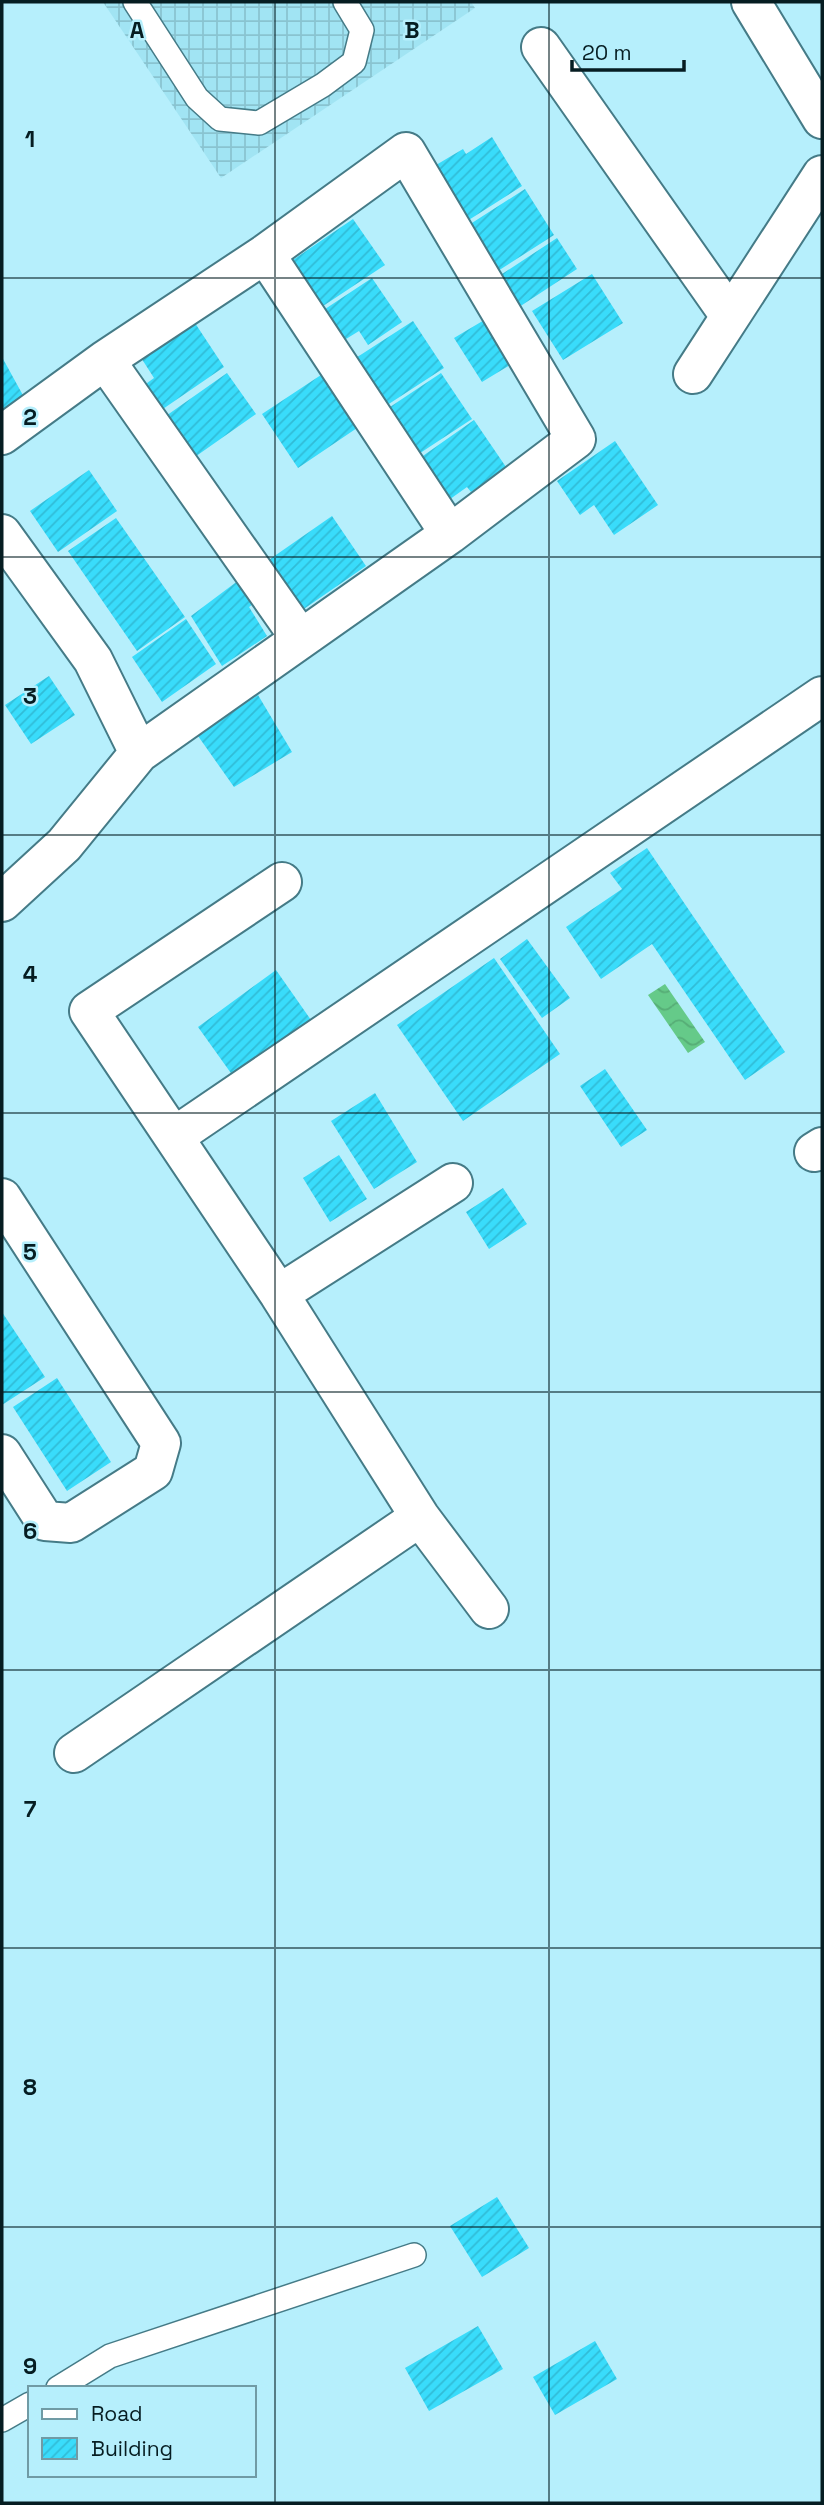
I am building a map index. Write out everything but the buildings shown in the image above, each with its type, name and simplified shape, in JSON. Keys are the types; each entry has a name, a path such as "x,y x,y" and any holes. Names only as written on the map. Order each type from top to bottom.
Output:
{"street":[{"path":"751,2 822,119"},
{"path":"541,47 730,316"},
{"path":"2,435 104,360 265,254 406,152 576,439 450,534 139,753 64,845 2,902"},
{"path":"693,374 822,176"},
{"path":"265,254 450,534"},
{"path":"104,360 300,638"},
{"path":"2,534 93,660 139,753"},
{"path":"175,1136 822,696"},
{"path":"282,882 89,1011 279,1294 420,1517 489,1609"},
{"path":"279,1294 453,1183"},
{"path":"2,1198 161,1443 153,1471 71,1523 45,1521 2,1454"},
{"path":"74,1753 420,1517"}],"lane":[{"path":"135,2 197,98 220,119 259,123 323,85 354,61 362,30 345,2"},
{"path":"61,2386 110,2356 414,2255"},
{"path":"2,2420 28,2405"}],"shaded area":[{"path":"103,2 471,2 475,8 221,178"}],"water":[{"path":"665,984 705,1042 688,1053 648,995"}]}
